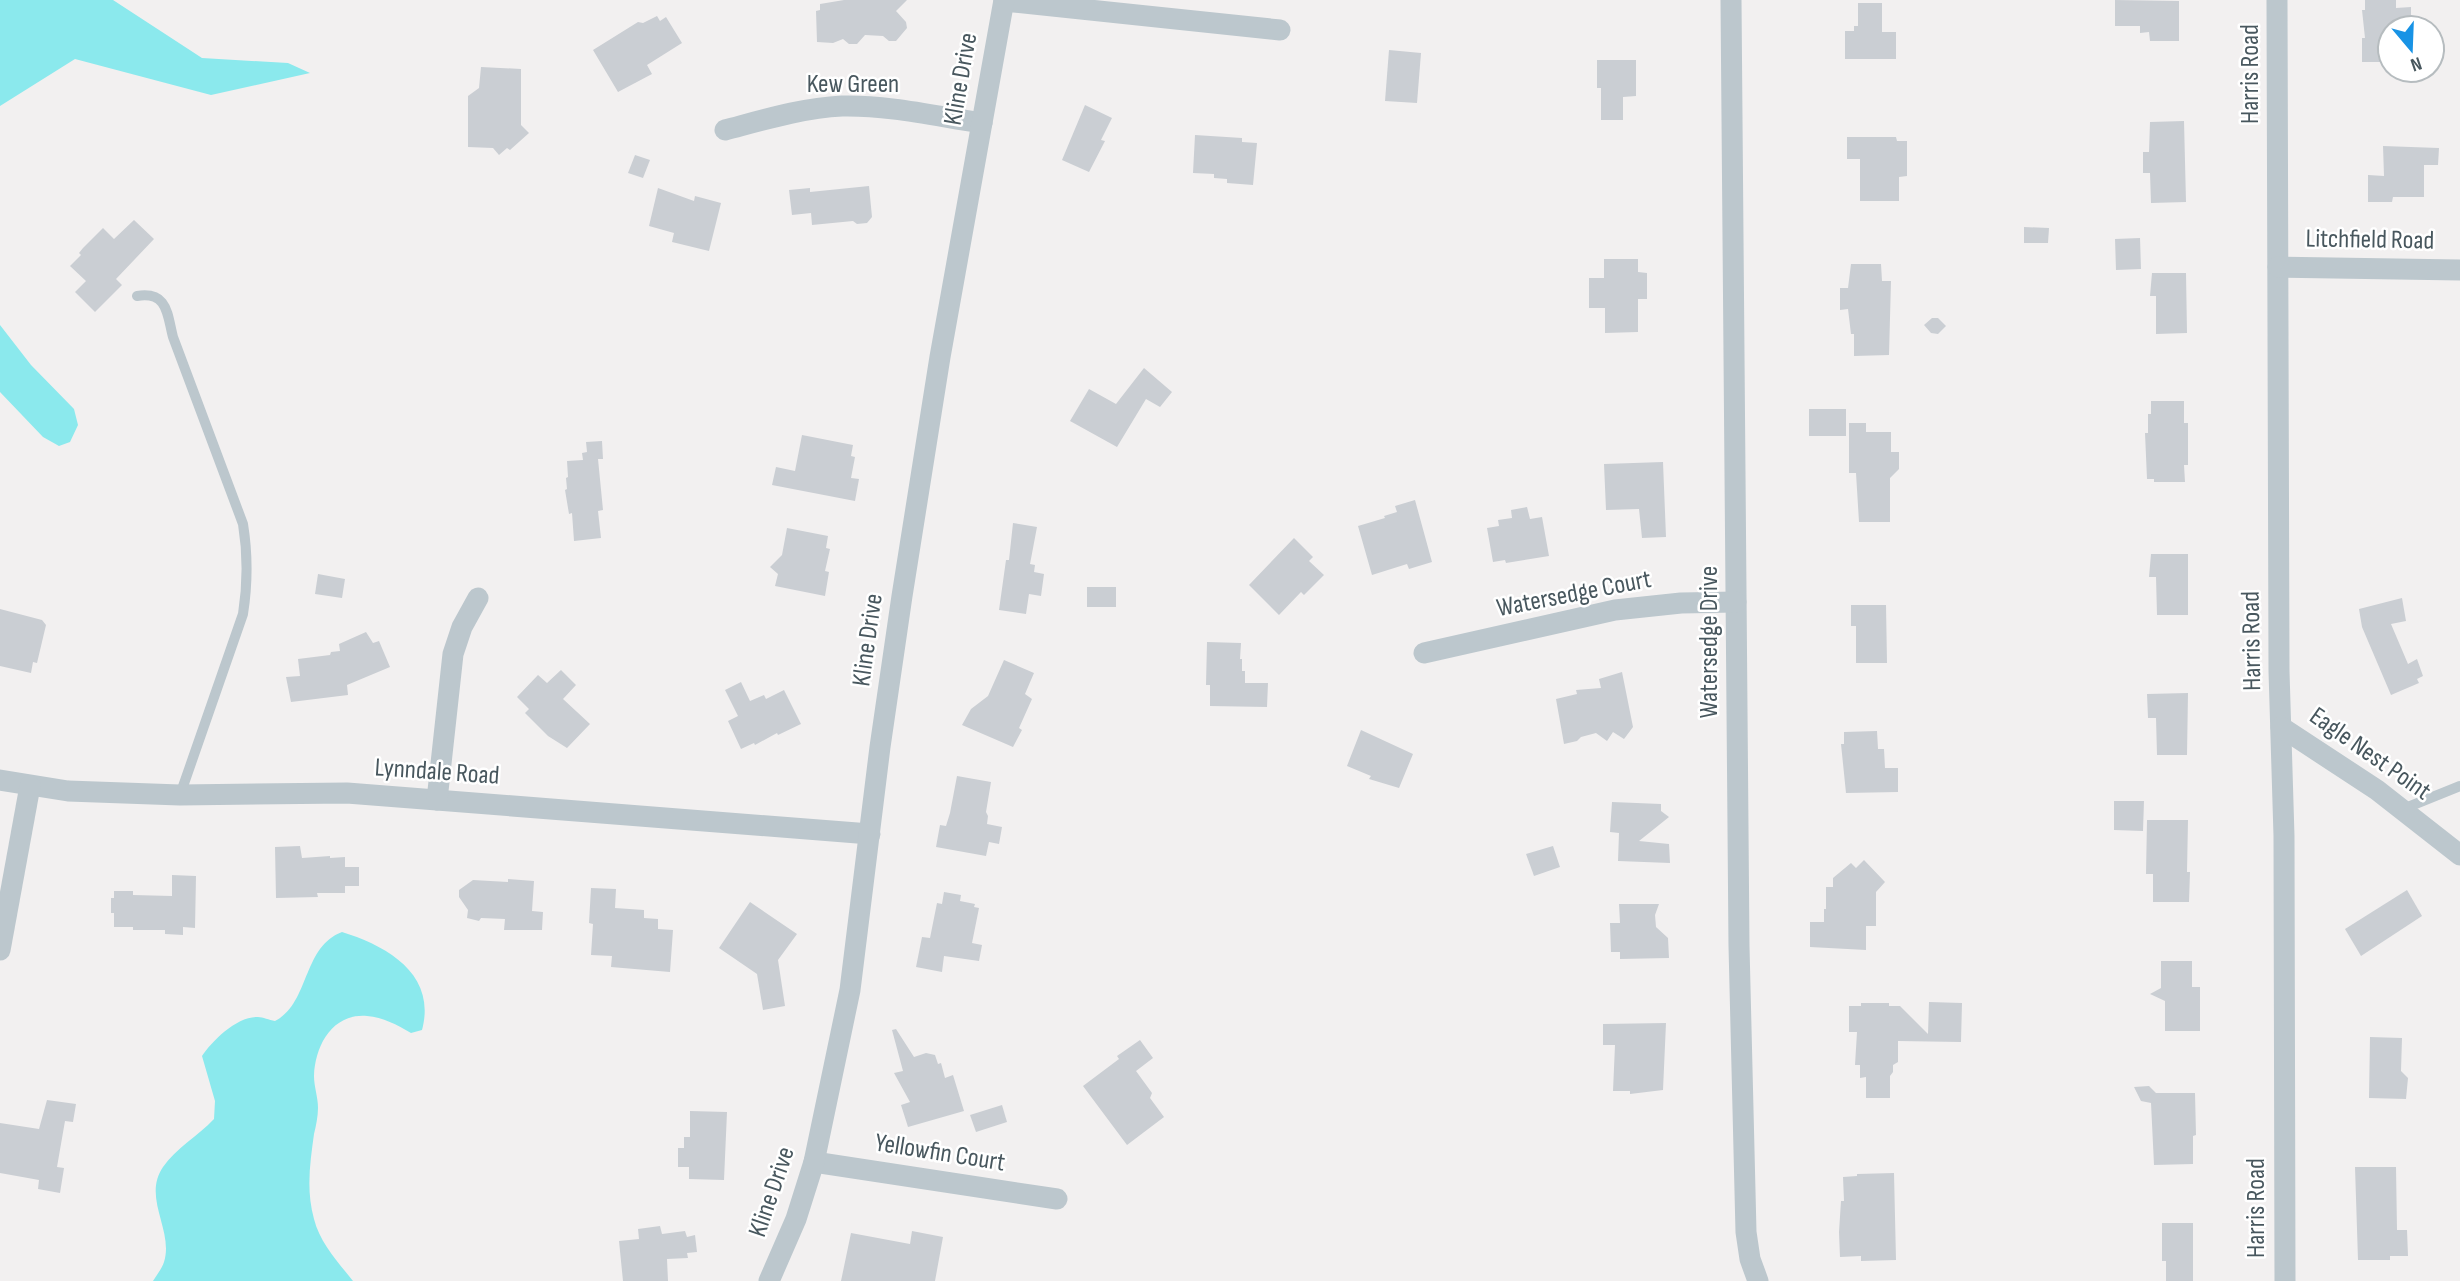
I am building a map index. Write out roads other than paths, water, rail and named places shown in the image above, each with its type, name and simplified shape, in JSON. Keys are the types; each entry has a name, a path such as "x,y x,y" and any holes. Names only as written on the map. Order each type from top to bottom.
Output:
{"street":[{"name":"Watersedge Drive","path":"1731,0 1739,946 1746,1232 1750,1259 1758,1281"},
{"name":"Harris Road","path":"2277,0 2285,1281"},
{"path":"1004,1 1280,30"},
{"name":"Kline Drive","path":"769,1281 796,1219 814,1162 850,990 902,596 937,374 1004,1"},
{"name":"Kew Green","path":"725,130 799,111 841,106 882,107 982,123"},
{"name":"Litchfield Road","path":"2278,267 2460,270"},
{"path":"437,800 453,654 462,628 478,598"},
{"name":"Watersedge Court","path":"1424,653 1615,610 1736,601"},
{"name":"Eagle Nest Point","path":"2281,727 2403,809 2460,855"},
{"name":"Lynndale Road","path":"0,780 68,791 180,795 347,793 870,834"},
{"path":"0,950 30,786"},
{"name":"Yellowfin Court","path":"814,1162 1057,1199"}],"lane":[{"path":"137,296 149,294 159,298 165,306 173,337 243,524 248,554 248,584 243,614 180,795"},
{"path":"2403,809 2460,786"}],"water":[{"path":"0,0 113,0 202,58 288,63 310,73 211,95 75,59 0,106"},
{"path":"0,325 31,365 74,409 78,425 70,442 59,446 43,437 0,392"},
{"path":"342,932 376,945 404,965 415,978 422,993 425,1010 422,1030 411,1033 373,1017 355,1016 344,1020 335,1026 322,1043 315,1065 318,1111 310,1198 317,1228 325,1244 353,1281 153,1281 163,1264 166,1250 157,1202 157,1179 174,1154 214,1119 215,1101 202,1056 212,1043 234,1025 258,1017 275,1021 286,1013 295,1002 320,950 329,939"}]}
